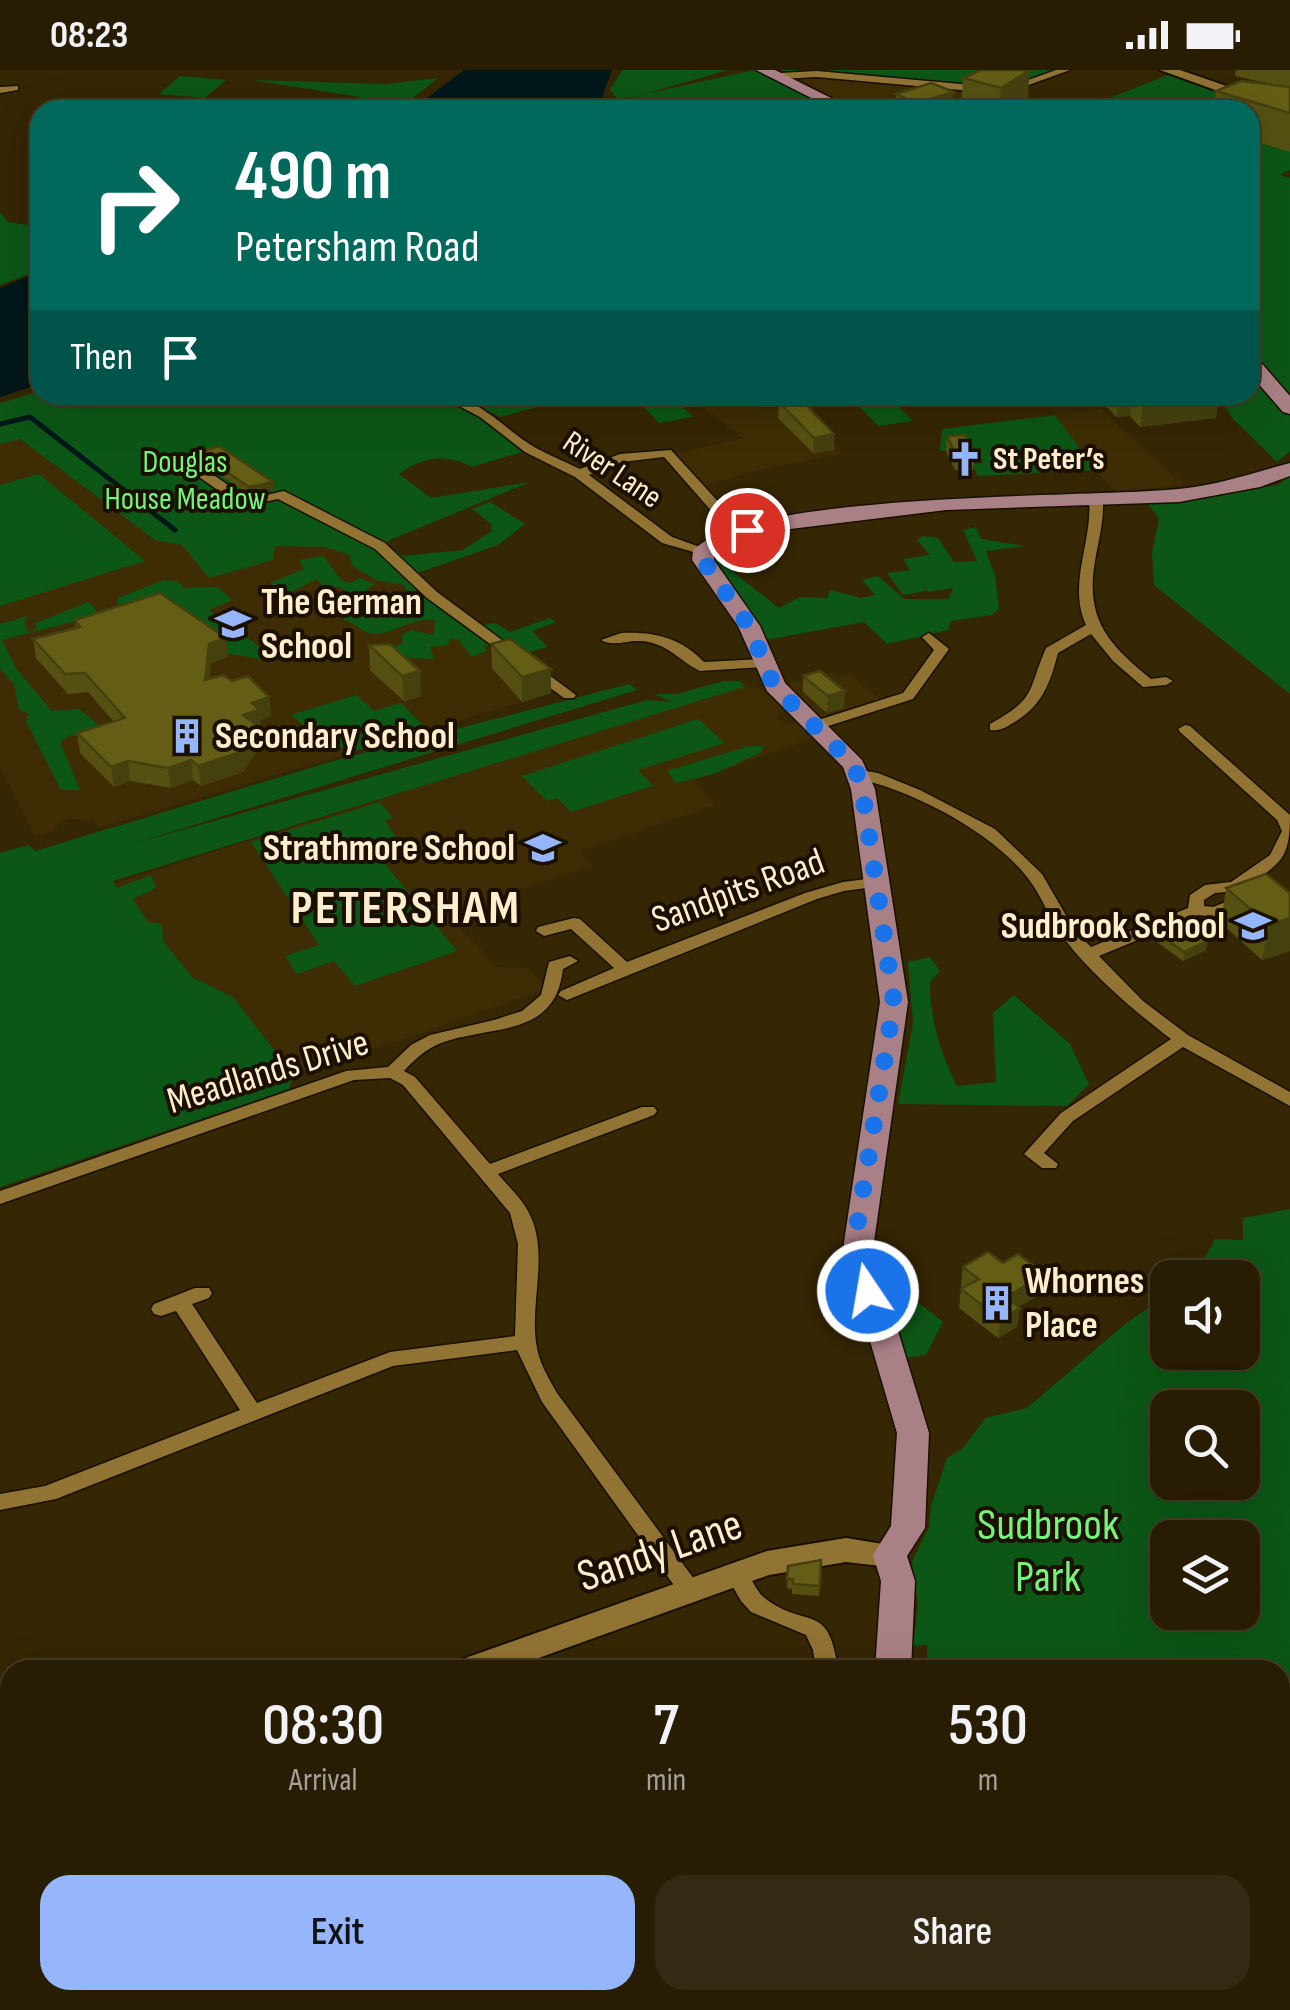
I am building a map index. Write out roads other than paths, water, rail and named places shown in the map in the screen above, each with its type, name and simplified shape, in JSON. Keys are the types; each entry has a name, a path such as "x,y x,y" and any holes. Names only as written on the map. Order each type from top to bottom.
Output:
{"main road":[{"path":"772,73 827,100"},
{"path":"1260,373 1286,401"},
{"path":"894,1660 898,1581 890,1555 908,1528 914,1444 858,1249 858,1221 893,1014 890,967 860,776 818,726 778,690 749,626 703,560 704,551 729,535 766,526 959,503 1096,499 1228,487 1290,469"}],"street":[{"path":"772,73 1011,89 1064,70"},
{"path":"1166,70 1252,100"},
{"path":"0,90 15,88"},
{"path":"1260,102 1290,110"},
{"name":"River Lane","path":"465,405 484,414 529,449 580,474 667,540 704,551"},
{"path":"580,474 620,458 667,453 719,511"},
{"path":"196,461 198,468 248,504 279,494 380,546 432,594 569,696"},
{"path":"1096,499 1097,518 1084,582 1090,628 1142,686 1166,681"},
{"path":"995,727 1032,706 1044,690 1052,651 1090,628"},
{"path":"608,640 628,629 667,640 700,667 765,668"},
{"path":"818,726 910,694 942,649 930,636"},
{"path":"714,679 765,668"},
{"path":"1088,955 1196,910 1228,909 1234,905 1236,886 1276,858 1290,832 1284,818 1185,729"},
{"path":"860,776 878,778 962,814 1000,841 1036,877 1068,933 1138,1005 1182,1040 1290,1100"},
{"name":"Sandpits Road","path":"567,995 624,968 852,884 875,882"},
{"name":"Sandpits Road","path":"544,932 574,923 624,968"},
{"name":"Meadlands Drive","path":"0,1198 335,1080 374,1070 393,1072 412,1052 432,1040 489,1029 547,1000 555,966 570,962"},
{"path":"1049,1164 1032,1154 1066,1116 1182,1040"},
{"path":"393,1072 409,1082 519,1211 529,1231 526,1342 549,1397 688,1589"},
{"path":"488,1172 649,1111"},
{"path":"202,1293 170,1305 253,1414"},
{"path":"0,1502 48,1492 390,1359 526,1342"},
{"name":"Sandy Lane","path":"495,1660 736,1572 830,1552 890,1555"},
{"path":"736,1572 763,1608 812,1625 825,1641 826,1660"}],"water":[{"path":"464,70 612,70 602,97 615,99 613,100 424,100"},
{"path":"30,275 30,387 0,397 0,288"}],"waterway":[{"path":"0,424 30,417 175,530"}],"place":[{"name":"St Peter’s","path":"965,459"},
{"name":"The German School","path":"233,624"},
{"name":"Secondary School","path":"187,736"},
{"name":"Strathmore School","path":"543,848"},
{"name":"Sudbrook School","path":"1253,926"},
{"name":"Whornes Place","path":"997,1303"}],"district":[{"name":"PETERSHAM","path":"406,908"}],"park label":[{"name":"Douglas House Meadow","path":"185,480"},
{"name":"Sudbrook Park","path":"1048,1551"}]}
